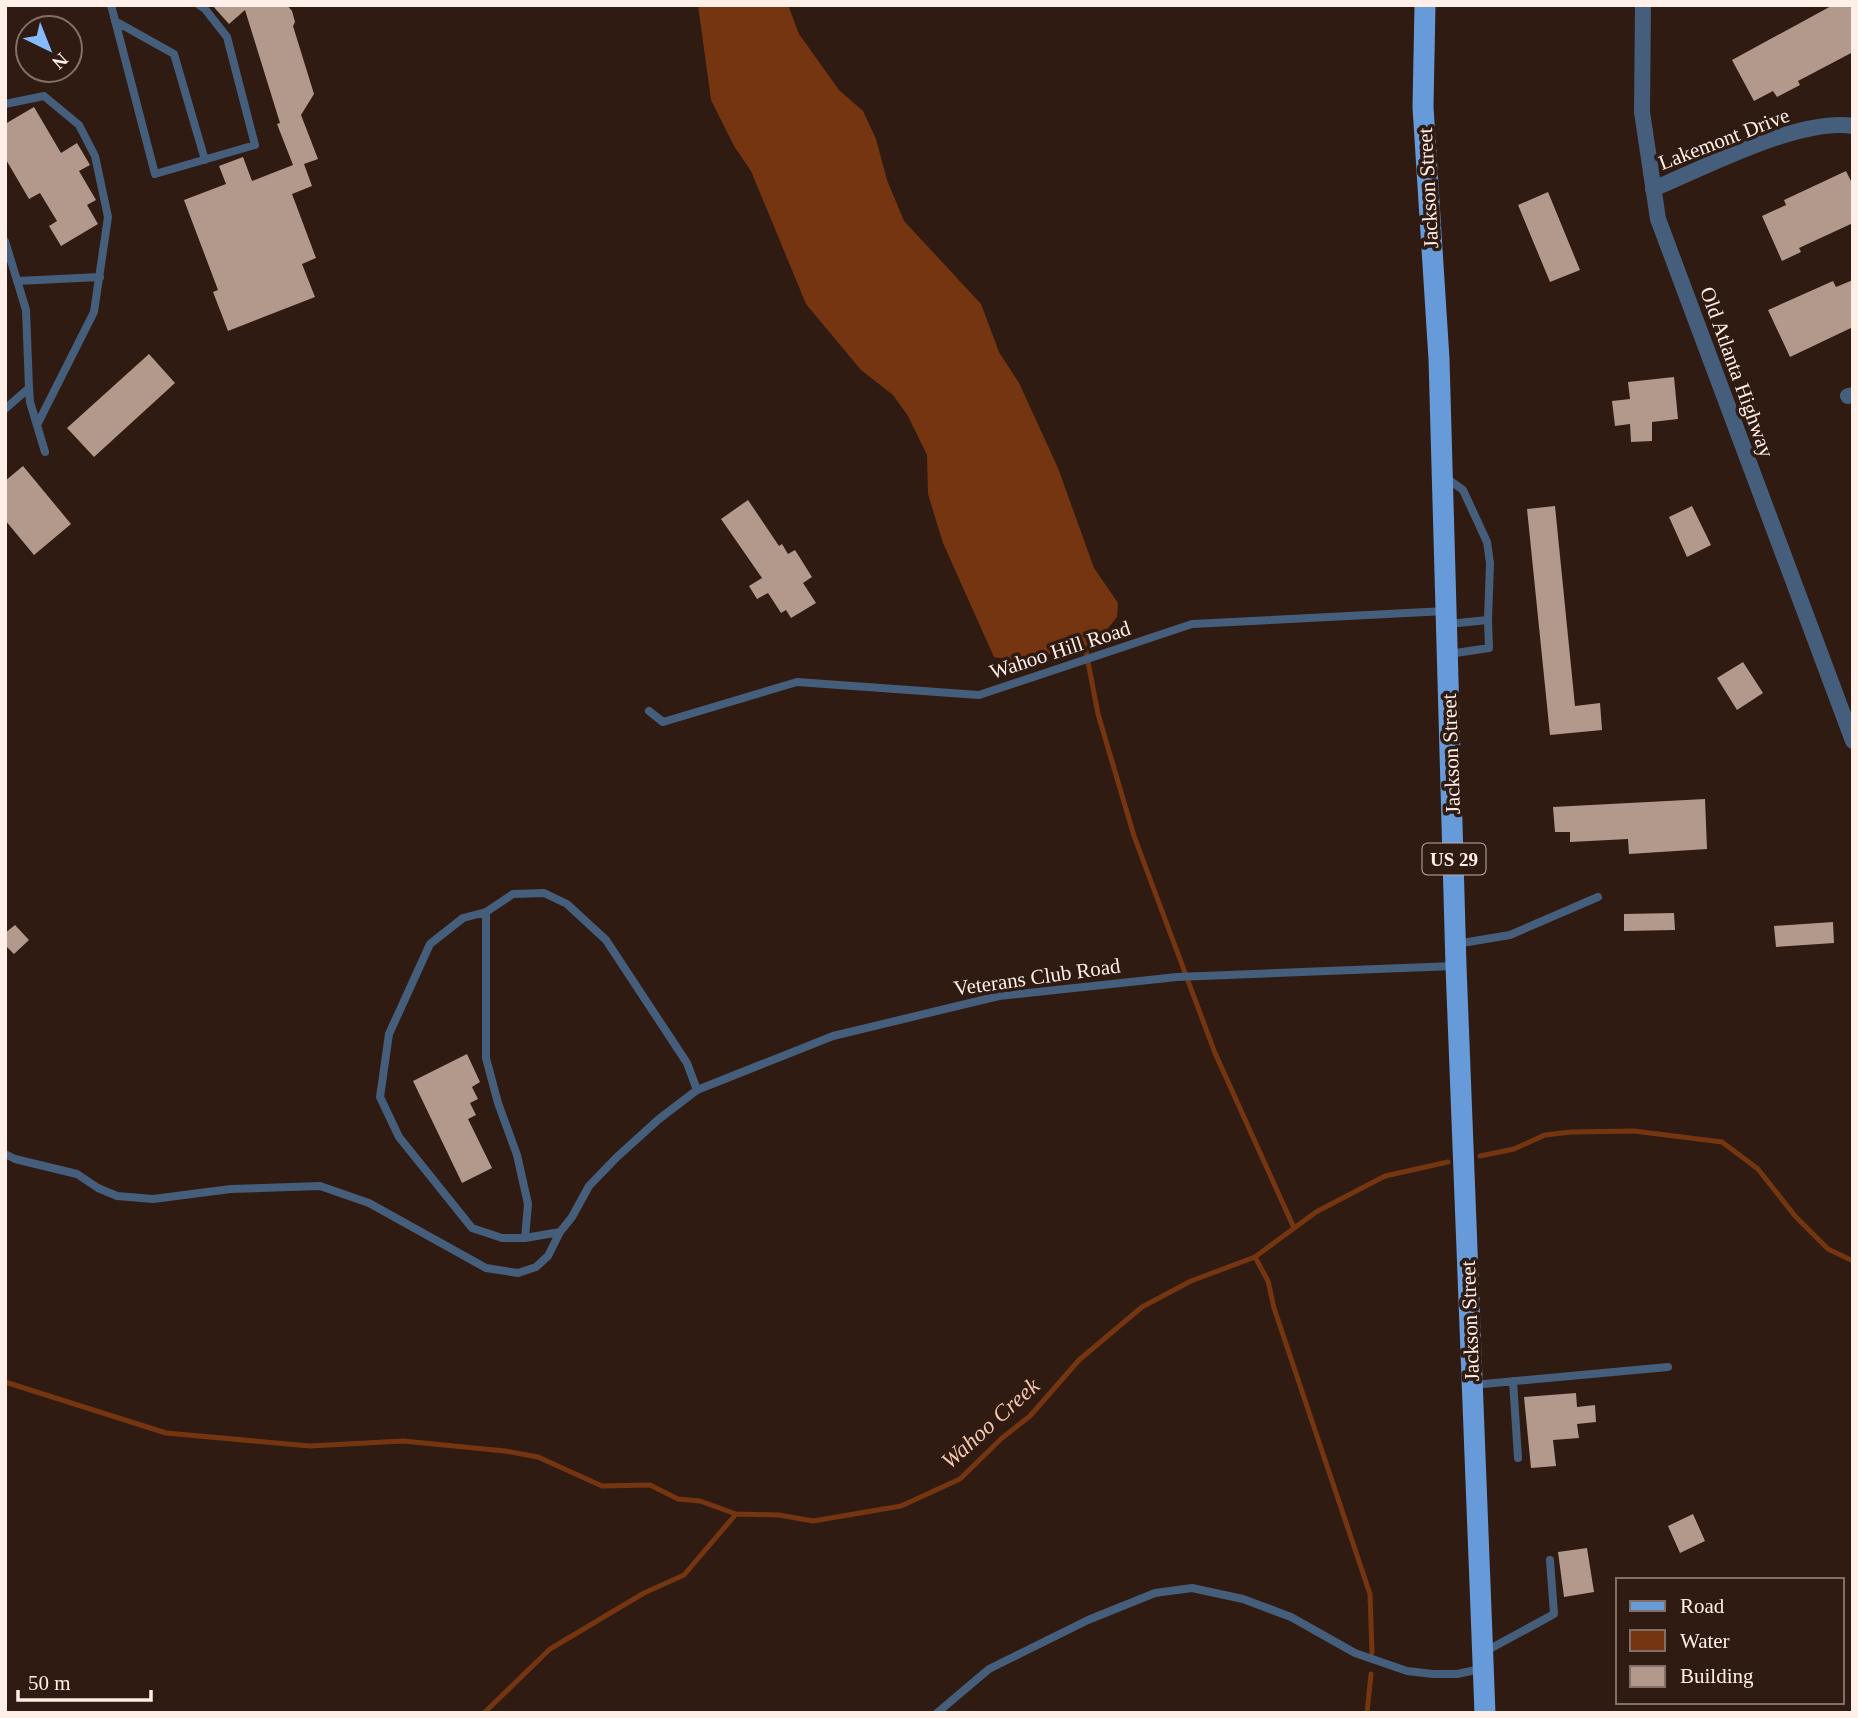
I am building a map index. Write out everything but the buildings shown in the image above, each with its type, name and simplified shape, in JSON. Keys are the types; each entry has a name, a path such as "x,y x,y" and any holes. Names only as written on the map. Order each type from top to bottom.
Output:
{"main road":[{"name":"Jackson Street","path":"1425,5 1423,107 1438,345 1448,617 1456,966 1485,1713"}],"street":[{"name":"Old Atlanta Highway","path":"1643,5 1642,112 1658,219 1853,741"},
{"name":"Lakemont Drive","path":"1653,189 1789,132 1839,123 1853,126"}],"lane":[{"path":"111,5 155,174 256,145 227,37 200,5"},
{"path":"115,21 174,54 205,160"},
{"path":"5,104 44,96 79,125 95,156 108,217 94,312 37,425"},
{"path":"5,241 26,310 29,388 45,452"},
{"path":"18,281 100,277"},
{"path":"5,410 29,388"},
{"path":"1443,475 1464,490 1487,542 1490,563 1489,648 1448,654"},
{"path":"1448,617 1489,620"},
{"name":"Wahoo Hill Road","path":"649,711 663,722 797,682 979,695 1192,624 1448,617"},
{"path":"560,1232 525,1238 502,1238 472,1228 400,1137 380,1097 389,1034 430,944 463,918 486,912 513,894 544,893 567,904 606,940 687,1063 697,1090"},
{"path":"1456,944 1510,935 1598,897"},
{"path":"486,912 486,1058 498,1103 517,1155 527,1204 525,1238"},
{"name":"Veterans Club Road","path":"5,1154 15,1159 76,1174 117,1196 153,1199 230,1189 320,1186 369,1203 486,1268 518,1273 536,1267 548,1256 589,1186 659,1119 697,1090 833,1036 999,996 1177,977 1456,966"},
{"path":"1473,1385 1668,1367"},
{"path":"1513,1381 1518,1458"},
{"path":"937,1713 989,1669 1076,1626 1155,1593 1192,1588 1243,1598 1292,1617 1355,1653 1407,1671 1457,1674 1554,1614 1550,1560"}],"water":[{"path":"698,5 788,5 799,34 839,90 863,111 876,139 887,180 904,221 981,304 999,352 1019,383 1058,468 1094,568 1118,603 1117,617 1105,632 1023,662 994,657 943,543 928,494 927,455 908,416 893,395 861,370 806,304 751,171 734,146 711,100"}],"waterway":[{"path":"1084,641 1098,714 1134,836 1215,1053 1294,1228"},
{"name":"Wahoo Creek","path":"1480,1156 1514,1149 1545,1135 1571,1132 1634,1131 1722,1142 1758,1169 1795,1216 1828,1249 1853,1261"},
{"name":"Wahoo Creek","path":"5,1382 166,1433 310,1446 403,1441 505,1451 538,1457 602,1486 650,1485 678,1499 700,1501 736,1514 779,1515 813,1521 901,1506 960,1479 1002,1438 1030,1416 1079,1360 1142,1307 1191,1281 1255,1257 1316,1212 1385,1176 1448,1162"},
{"path":"1255,1257 1268,1281 1274,1308 1370,1594 1372,1653"},
{"name":"Wahoo Creek","path":"484,1713 550,1649 644,1593 684,1575 736,1514"},
{"path":"1367,1713 1371,1674"}]}
